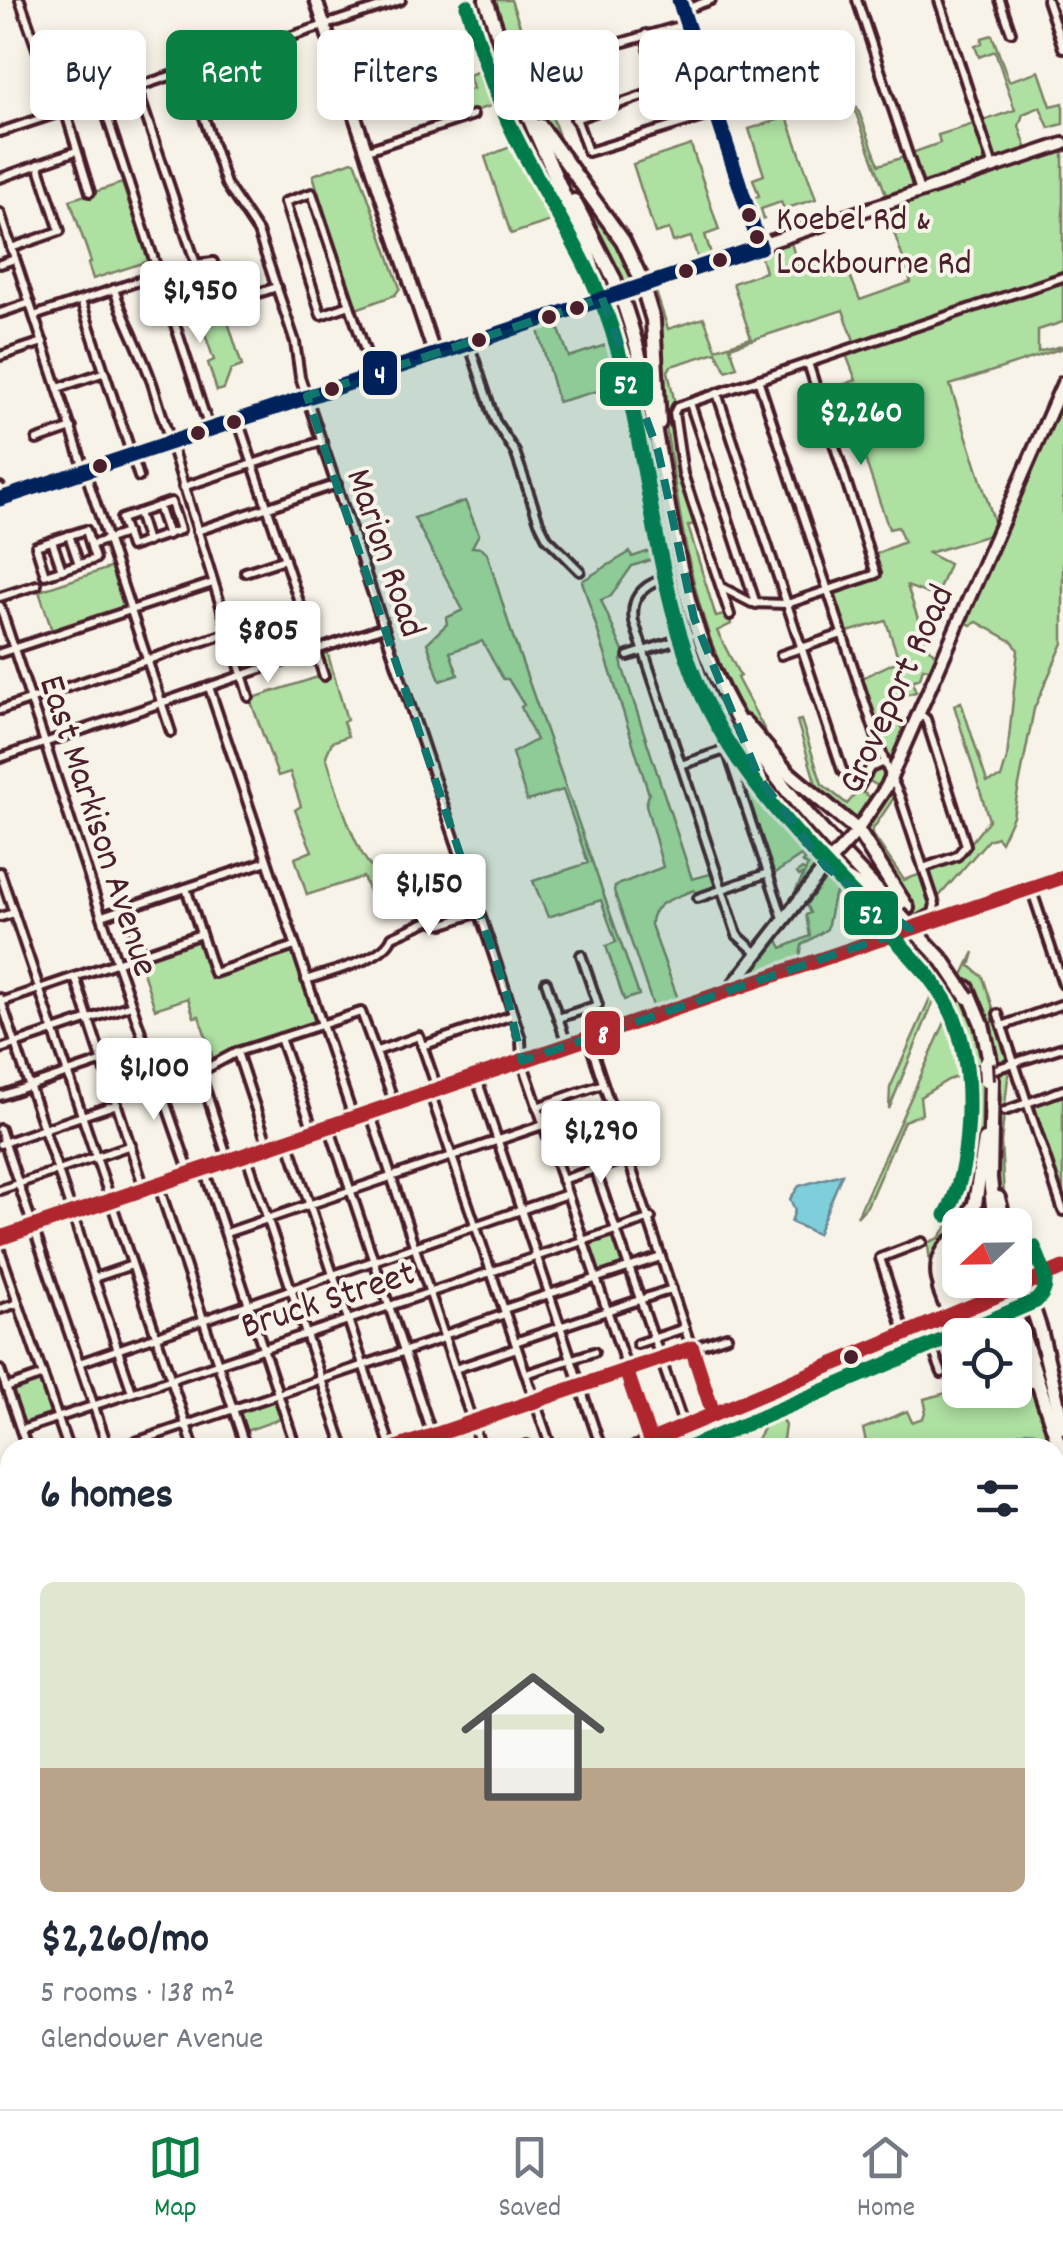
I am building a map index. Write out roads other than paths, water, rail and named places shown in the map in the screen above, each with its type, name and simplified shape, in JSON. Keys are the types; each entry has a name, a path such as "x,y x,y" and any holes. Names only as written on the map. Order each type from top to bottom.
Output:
{"highway":[{"path":"488,0 516,90 617,278 646,358 695,602 762,784 828,865 924,928 969,996 988,1062 989,1080 986,1140 973,1208"},
{"path":"535,125 623,240 642,285 653,320 659,426"},
{"path":"535,125 585,243 658,451"},
{"path":"627,304 694,618 714,675 764,764 797,806 901,911 969,996"},
{"path":"740,720 786,772 855,834 901,911"},
{"path":"989,1080 998,1110 1001,1208"},
{"path":"991,1208 990,1178 998,1110"},
{"path":"986,1140 991,1208"},
{"path":"942,1244 933,1263 942,1291"},
{"path":"942,1251 938,1268 942,1281"},
{"path":"944,1298 950,1315"},
{"path":"1011,1298 1057,1425"},
{"path":"1012,1298 1063,1435"},
{"path":"978,1303 995,1306 1003,1318"},
{"path":"1032,1373 1057,1425"}],"main road":[{"path":"316,0 434,353"},
{"path":"1,494 132,455 1063,144"},
{"name":"Groveport Road","path":"730,989 855,834 892,777 1063,383"},
{"path":"0,1238 730,989"},
{"path":"1032,1278 1063,1268"},
{"path":"663,1438 987,1298"}],"street":[{"path":"20,0 31,30"},
{"path":"297,33 401,0"},
{"path":"679,0 689,30"},
{"path":"682,10 711,0"},
{"path":"857,0 920,192"},
{"path":"939,0 993,167"},
{"path":"1000,0 1011,32"},
{"path":"1047,0 1063,48"},
{"path":"662,30 687,24"},
{"path":"146,116 196,264 213,262 225,298 230,302 277,287"},
{"path":"0,132 35,120"},
{"path":"65,120 90,192"},
{"path":"108,120 209,429"},
{"name":"Marion Road","path":"205,120 226,184 256,228 277,287 297,350 298,371 513,1015 537,1107 650,1438"},
{"path":"366,151 458,120"},
{"path":"575,120 588,152 693,120"},
{"path":"718,120 760,247"},
{"path":"0,178 76,151"},
{"path":"12,248 60,231 38,164"},
{"path":"350,304 321,314 285,202 312,193 350,304 373,374"},
{"path":"0,213 171,732"},
{"path":"0,264 15,259"},
{"path":"34,316 157,275"},
{"path":"730,615 683,474 675,408 1063,277"},
{"path":"114,290 164,421 249,696"},
{"path":"81,301 140,477"},
{"path":"0,312 30,302"},
{"path":"0,356 43,342"},
{"path":"469,342 495,421 515,452 539,522 548,538 580,571"},
{"path":"720,587 756,604 787,604 876,574 808,363"},
{"path":"58,388 105,372"},
{"path":"758,380 936,904 932,913 922,919 924,928"},
{"path":"717,393 845,775 859,787 870,768 885,762"},
{"path":"690,402 756,604"},
{"path":"238,420 324,676"},
{"path":"37,440 72,428"},
{"path":"183,488 322,441"},
{"path":"197,531 337,484"},
{"path":"171,502 180,530 130,547 121,518 158,506 171,502"},
{"path":"158,506 168,534"},
{"path":"138,513 147,542"},
{"path":"86,530 96,558 45,575 36,546 69,535 86,530"},
{"path":"91,545 126,534"},
{"path":"69,535 79,564"},
{"path":"52,541 62,570"},
{"path":"245,572 285,559"},
{"path":"756,953 738,937 632,617 635,600 646,586 667,579 671,583 784,919"},
{"path":"0,653 213,582"},
{"path":"0,597 37,584"},
{"name":"East Markison Avenue","path":"0,606 190,1173"},
{"path":"0,710 301,608"},
{"path":"0,758 384,627"},
{"path":"780,655 842,634"},
{"path":"628,656 690,636"},
{"path":"209,687 353,1118"},
{"path":"920,714 926,719 965,840 964,850 954,858 923,868"},
{"path":"681,765 728,749"},
{"path":"102,916 267,862"},
{"path":"0,872 191,1438"},
{"path":"698,898 768,873"},
{"path":"998,899 1063,877"},
{"path":"186,888 214,973 295,946"},
{"path":"1031,888 1063,984"},
{"path":"126,908 141,954"},
{"path":"730,989 924,928 970,908"},
{"path":"306,980 372,957 409,927 430,920 444,924 479,912"},
{"path":"0,917 14,913"},
{"path":"132,1392 0,1001 201,934"},
{"path":"558,1018 598,1005 581,955"},
{"path":"75,977 145,1189"},
{"path":"546,982 568,1045"},
{"path":"0,1049 131,1004"},
{"path":"1002,1026 1063,1004"},
{"path":"160,1083 237,1052 363,1012 395,1104"},
{"path":"998,1014 1063,1211"},
{"path":"422,1046 513,1015"},
{"path":"377,1051 419,1036 452,1156 547,1438"},
{"path":"280,1038 314,1132"},
{"path":"588,1038 713,1413"},
{"path":"0,1096 148,1046"},
{"path":"965,1078 1063,1047"},
{"path":"237,1052 268,1147"},
{"path":"199,1070 229,1160"},
{"path":"476,1076 598,1438"},
{"path":"537,1107 603,1084"},
{"path":"998,1110 1063,1090"},
{"path":"2,1143 117,1104"},
{"path":"370,1112 478,1438"},
{"path":"225,1232 544,1125"},
{"path":"329,1126 432,1435"},
{"path":"554,1155 638,1126"},
{"path":"0,1130 105,1438"},
{"path":"288,1140 389,1438"},
{"path":"0,1190 130,1145"},
{"path":"246,1154 341,1438"},
{"path":"562,1180 628,1158"},
{"path":"204,1169 293,1438"},
{"path":"595,1169 684,1426"},
{"path":"158,1184 243,1438"},
{"path":"79,1363 567,1194"},
{"name":"Bruck Street","path":"20,1430 649,1218"},
{"path":"905,1334 880,1260 883,1255 922,1242"},
{"path":"0,1250 65,1438"},
{"path":"148,1438 404,1351 550,1294 661,1257"},
{"path":"94,1278 132,1265"},
{"path":"455,1369 672,1289"},
{"path":"0,1309 18,1303"},
{"path":"924,1326 942,1373"},
{"path":"637,1344 685,1328"},
{"path":"423,1438 727,1336"},
{"path":"526,1374 594,1352"},
{"path":"0,1370 23,1438"},
{"path":"6,1388 43,1375"},
{"path":"0,1410 12,1406"}],"water":[{"path":"842,1174 817,1234 791,1222 795,1210 790,1199 799,1186"},
{"path":"1026,1431 1035,1432 1040,1438 1007,1438"}],"tunnel":[{"path":"970,908 998,899"}],"place":[{"name":"Koebel Rd & Lockbourne Rd","path":"757,237"}]}
